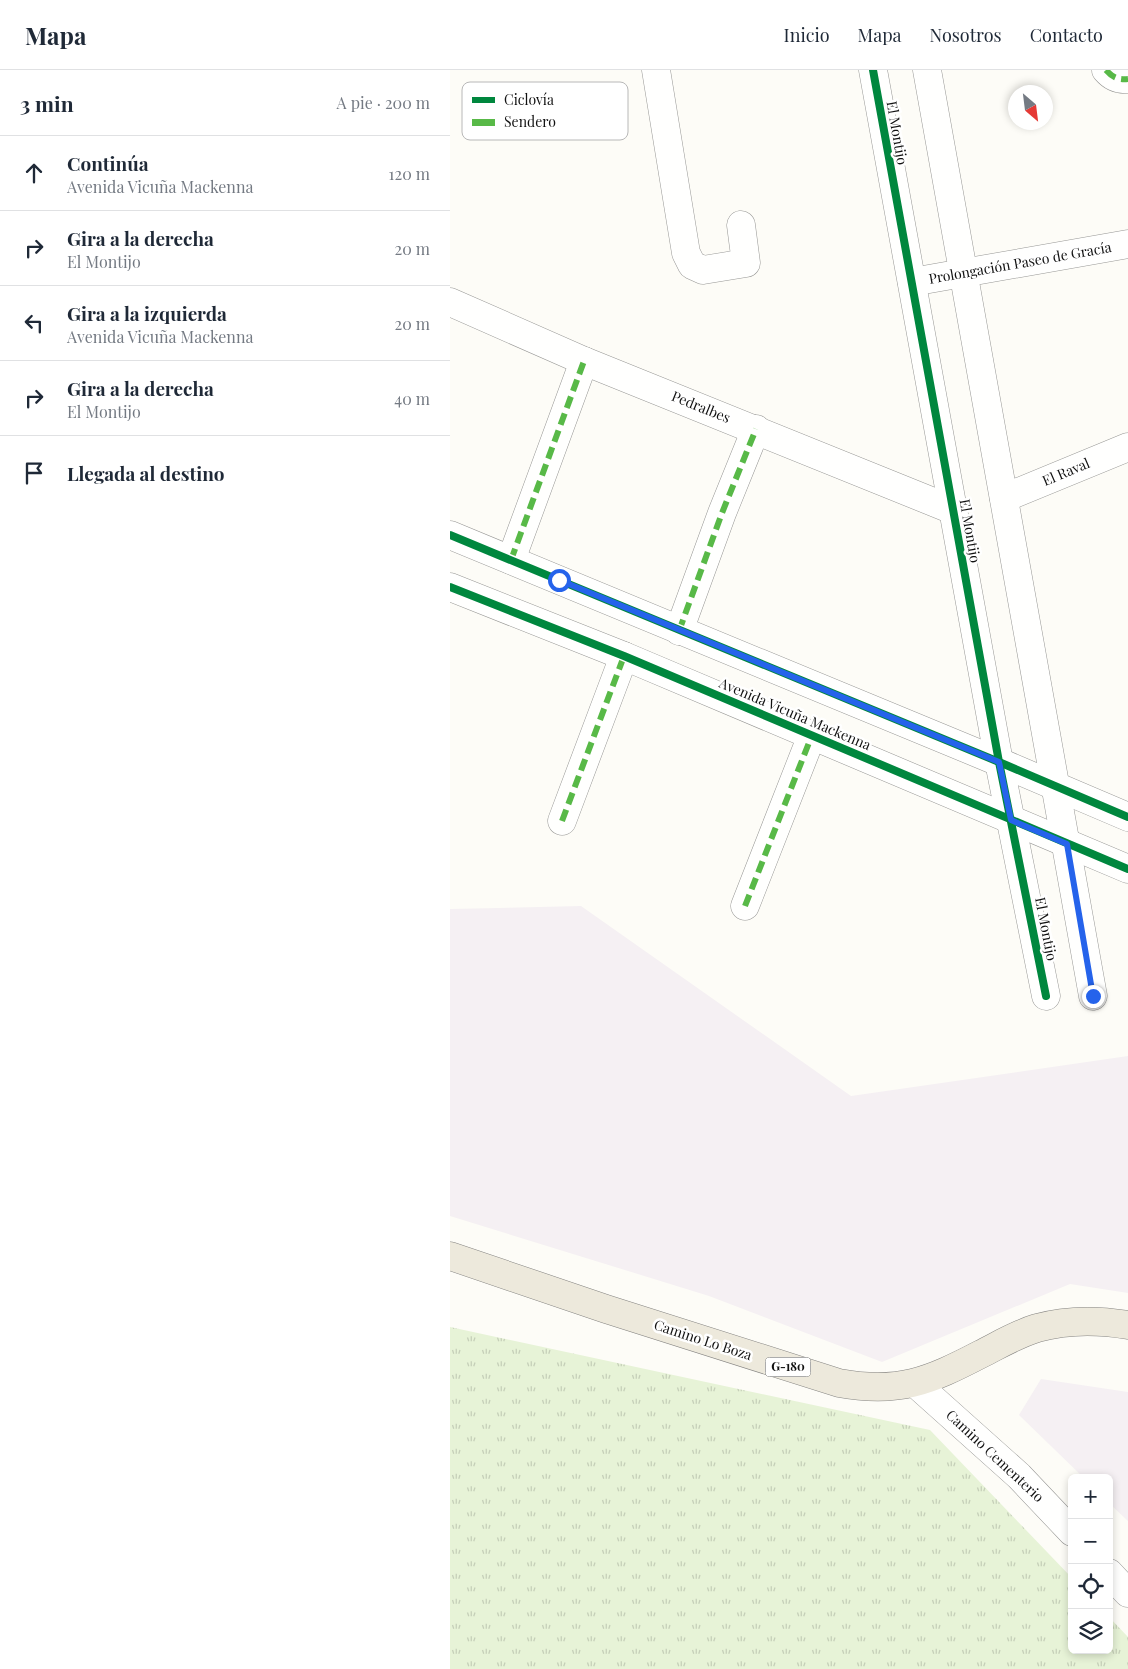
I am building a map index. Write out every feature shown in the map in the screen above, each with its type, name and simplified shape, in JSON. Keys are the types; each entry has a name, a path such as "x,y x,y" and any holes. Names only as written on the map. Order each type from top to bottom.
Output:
{"main road":[{"name":"Camino Lo Boza","path":"450,1256 606,1309 839,1383 861,1387 883,1388 915,1383 951,1370 1018,1335 1044,1327 1070,1322 1128,1325"}],"street":[{"path":"656,70 686,253 692,265 703,270 746,262 741,226"},
{"name":"El Montijo","path":"873,70 999,762 1046,996"},
{"path":"927,70 1093,996"},
{"name":"Prolongación Paseo de Gracía","path":"912,282 1128,244"},
{"name":"Pedralbes","path":"450,302 584,361 953,510"},
{"path":"511,560 584,361"},
{"path":"679,631 722,513 756,429"},
{"name":"El Raval","path":"1004,498 1128,447"},
{"path":"450,535 999,762 1128,818"},
{"name":"Avenida Vicuña Mackenna","path":"450,587 624,656 1128,869"},
{"path":"562,822 624,656"},
{"path":"745,906 812,736"},
{"name":"Camino Cementerio","path":"915,1383 1019,1476 1068,1528"},
{"path":"1113,1576 1128,1593"}],"shaded area":[{"path":"581,906 851,1096 1128,1056 1128,1293 1070,1284 882,1362 709,1296 450,1216 450,909"},
{"path":"1041,1379 1128,1392 1128,1521 1113,1507 1113,1474 1080,1474 1019,1415"}],"green space":[{"path":"450,1327 930,1430 1068,1574 1068,1654 1113,1654 1113,1621 1128,1637 1128,1669 450,1669"}],"marked path":[{"path":"1106,70 1116,78 1128,79"},
{"path":"511,560 584,361"},
{"path":"679,631 722,513 756,429"},
{"path":"562,821 624,656"},
{"path":"745,906 812,735"}],"cycle path":[{"path":"873,70 999,762 1046,996"},
{"path":"450,535 1128,817"},
{"path":"450,587 624,656 1128,869"}],"route":[{"path":"559,580 999,762 1011,820 1067,844 1093,996"}]}
